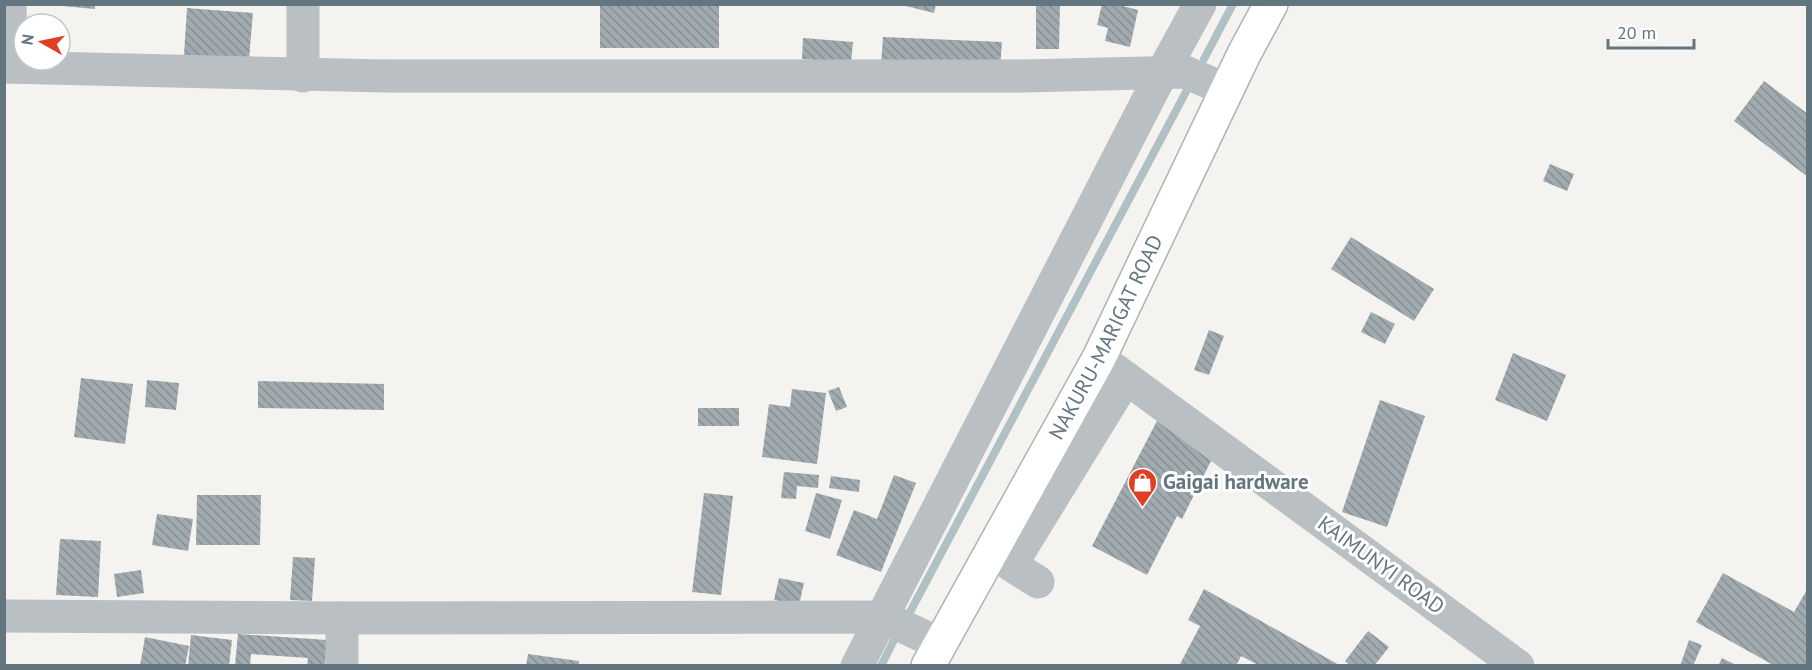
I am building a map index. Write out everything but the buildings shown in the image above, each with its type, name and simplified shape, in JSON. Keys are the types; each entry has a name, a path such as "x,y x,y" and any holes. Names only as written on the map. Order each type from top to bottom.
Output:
{"main road":[{"name":"NAKURU-MARIGAT ROAD","path":"934,655 1099,358 1227,90 1271,4"}],"street":[{"path":"10,4 8,67 303,76 1000,76 1185,72 1227,90"},
{"path":"303,4 303,76"},
{"path":"857,666 1161,74 1200,4"},
{"name":"KAIMUNYI ROAD","path":"1099,358 1518,666"},
{"path":"1038,582 1011,565 1126,378"},
{"path":"4,616 883,617 934,655"},
{"path":"342,618 342,666"}],"waterway":[{"path":"1204,59 1233,4"},
{"path":"909,614 1188,88"},
{"path":"881,666 893,642"}],"place":[{"name":"Gaigai hardware","path":"1142,508"}]}
